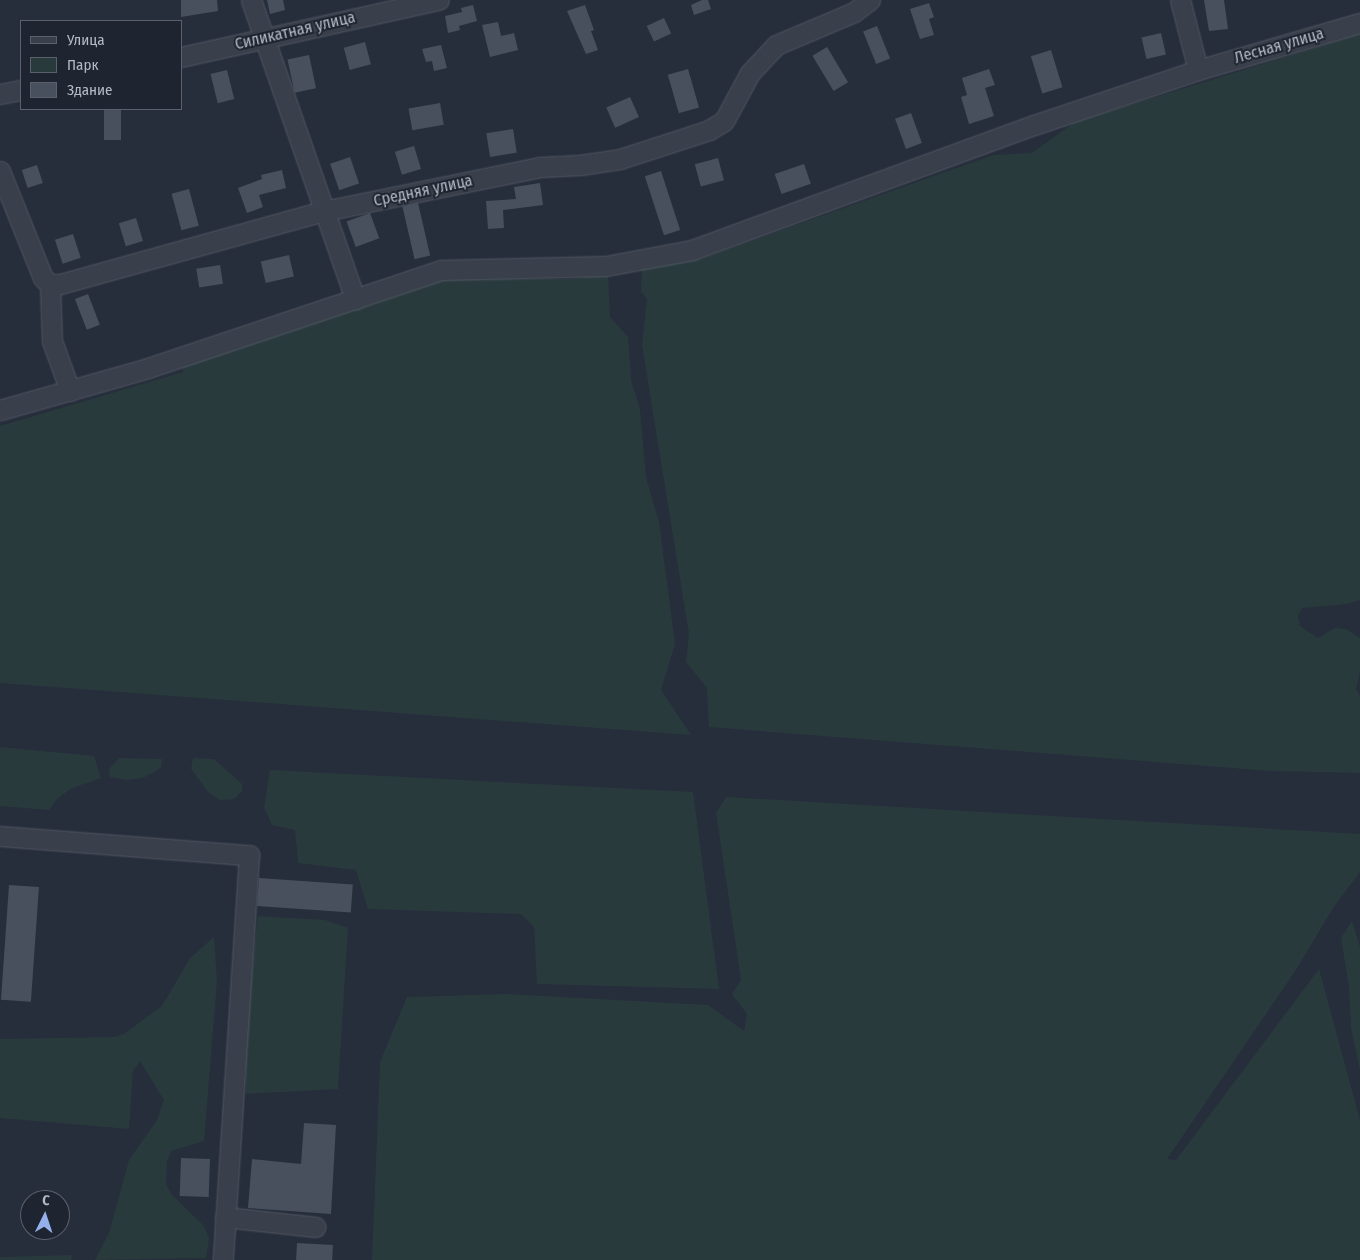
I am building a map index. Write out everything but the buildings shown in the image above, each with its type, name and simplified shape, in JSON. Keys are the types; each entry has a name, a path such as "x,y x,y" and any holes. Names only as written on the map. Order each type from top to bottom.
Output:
{"street":[{"path":"251,0 355,299"},
{"name":"Силикатная улица","path":"182,57 264,40 400,7 439,0"},
{"name":"Средняя улица","path":"50,284 60,284 324,211 540,167 580,165 620,159 709,130 724,121 750,73 776,45 854,12 870,0"},
{"path":"1180,0 1198,70"},
{"name":"Лесная улица","path":"0,410 215,346 441,270 606,266 692,250 1034,125 1198,70 1360,23"},
{"path":"0,94 20,90"},
{"path":"0,171 43,278 50,284 52,341 70,390"},
{"path":"0,836 249,855 223,1260"},
{"path":"225,1217 314,1227"}],"green space":[{"path":"1360,34 1360,600 1346,604 1302,608 1298,616 1300,626 1318,638 1335,628 1346,629 1360,638 1360,671 1356,689 1360,696 1360,773 1270,771 709,727 707,688 686,662 689,634 642,345 647,299 641,292 642,268 701,259 993,155 1032,153 1075,122"},
{"path":"608,274 610,317 628,337 631,380 640,409 646,477 659,522 675,644 661,690 691,735 0,683 0,426 183,372 181,360 438,278 574,279"},
{"path":"0,747 94,756 101,778 72,788 58,798 49,810 0,806"},
{"path":"119,758 162,759 161,768 143,778 127,780 110,777 109,769"},
{"path":"193,758 214,759 242,784 242,791 234,799 220,800 209,793 191,769"},
{"path":"270,770 693,792 719,989 537,984 534,927 521,914 368,909 356,870 298,863 295,830 272,825 264,807"},
{"path":"726,797 1360,834 1360,872 1333,908 1296,970 1167,1159 1176,1160 1319,969 1360,1120 1360,1260 372,1260 380,1062 407,997 508,994 708,1005 744,1031 747,1014 732,994 741,980 716,813"},
{"path":"258,916 325,920 348,928 338,1089 246,1094 246,998 250,989"},
{"path":"1352,921 1360,947 1360,1070 1351,1028 1349,987 1341,938"},
{"path":"214,937 217,981 204,1141 171,1151 167,1161 166,1184 172,1195 204,1226 209,1239 206,1258 95,1260 109,1233 129,1160 157,1120 164,1100 140,1061 133,1071 129,1129 0,1118 0,1039 114,1037 124,1034 162,1006 190,958"},
{"path":"73,1255 71,1260 0,1260 0,1257"}]}
